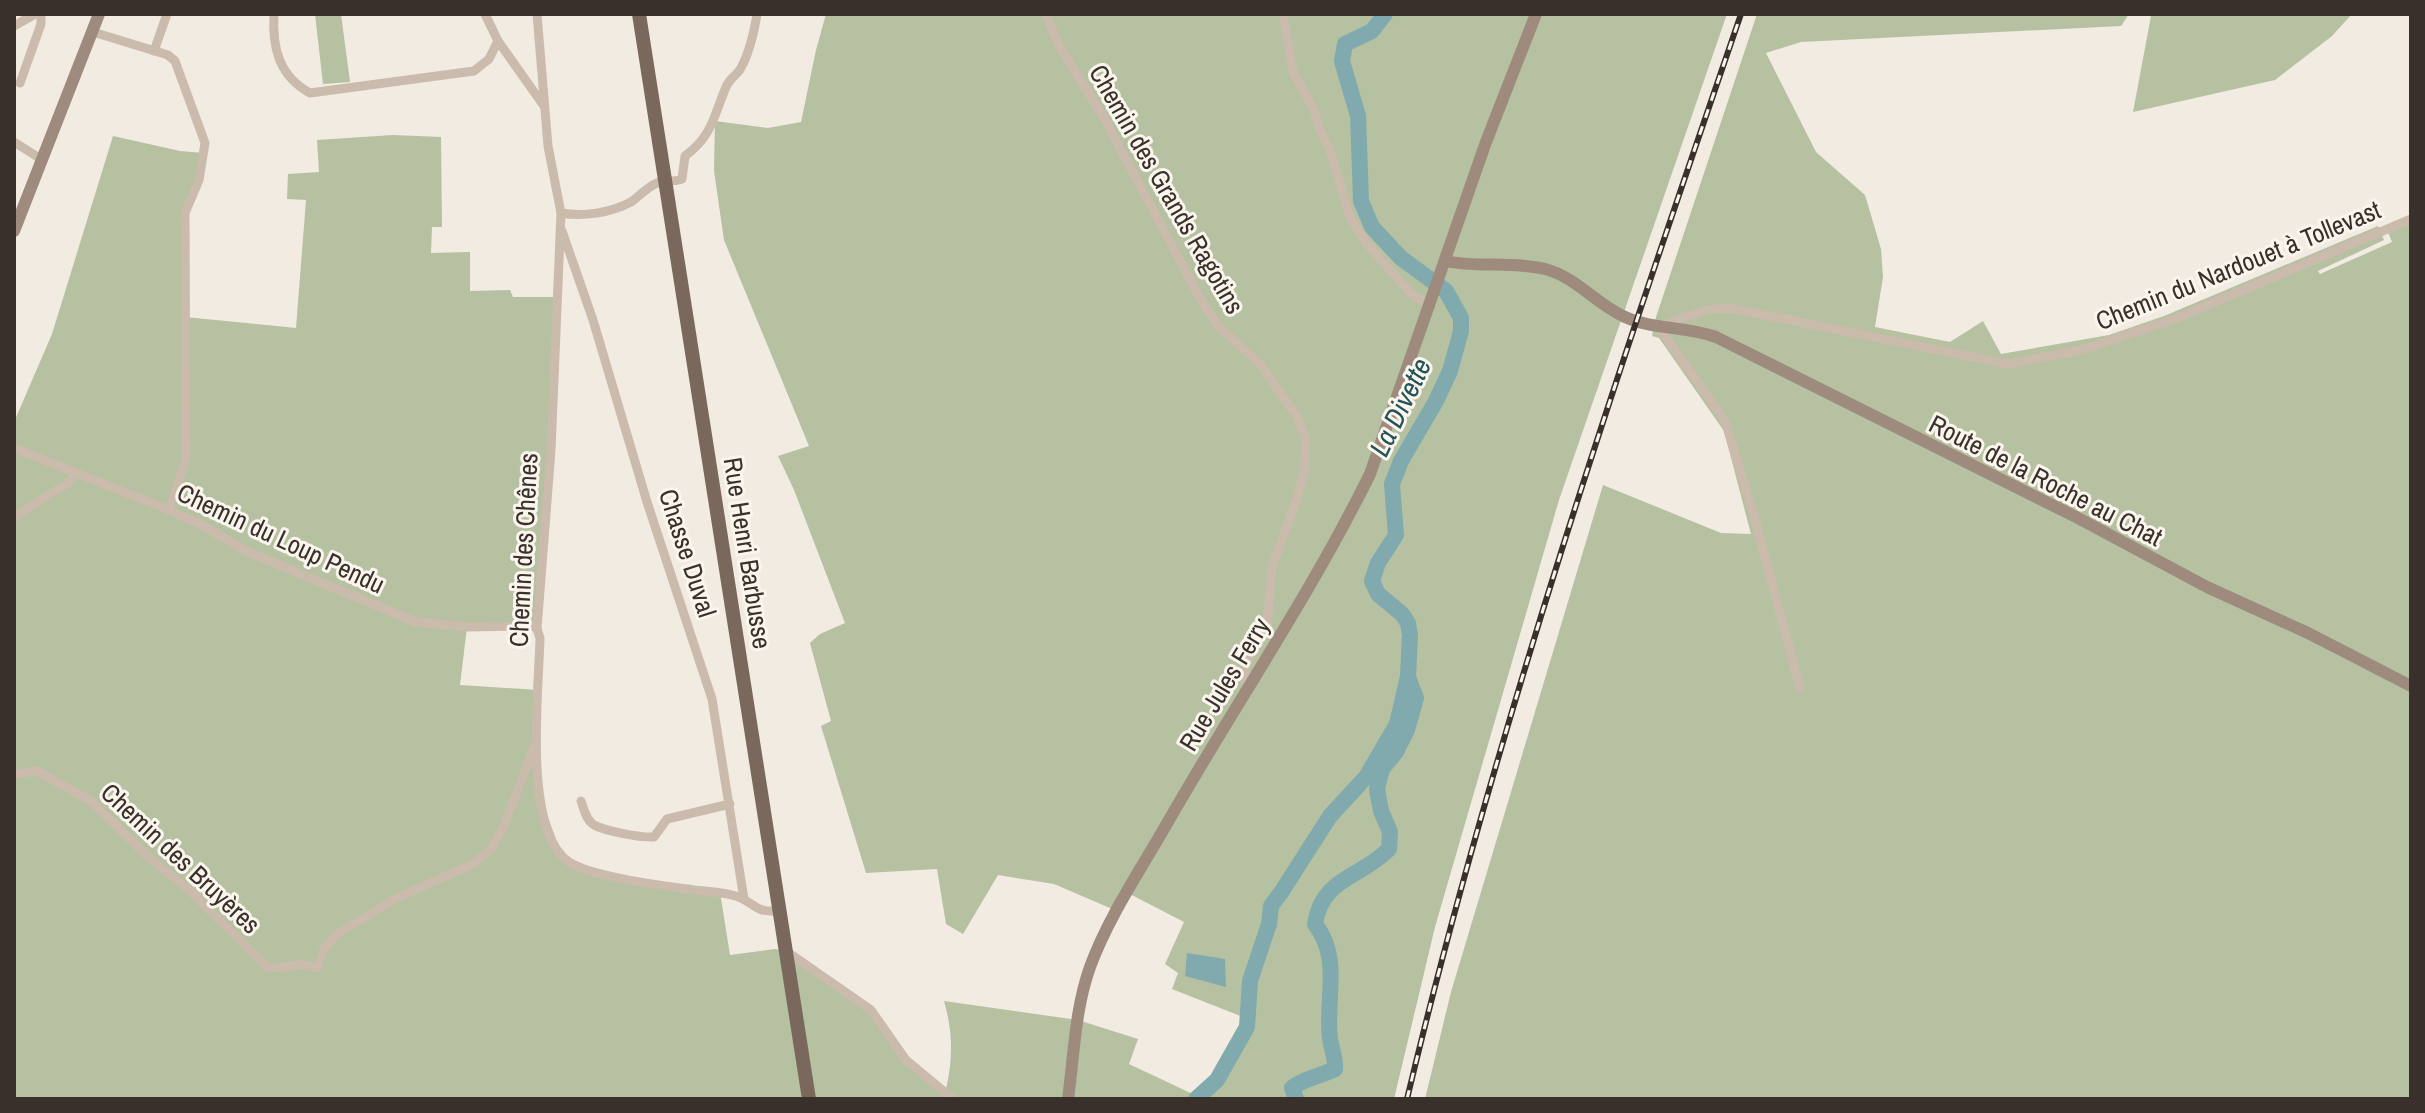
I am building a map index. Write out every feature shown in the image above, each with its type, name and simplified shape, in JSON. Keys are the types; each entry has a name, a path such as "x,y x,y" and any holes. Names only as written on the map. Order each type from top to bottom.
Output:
{"main road":[{"path":"14,231 99,14"},
{"name":"Rue Henri Barbusse","path":"639,14 809,1099"},
{"name":"Rue Jules Ferry","path":"1068,1099 1078,1020 1090,967 1127,893 1349,518 1370,474 1486,142 1536,14"},
{"name":"Route de la Roche au Chat","path":"1445,261 1548,270 1569,279 1624,316 1658,326 1692,329 1734,345 2078,518 2207,587 2308,633 2411,686"}],"street":[{"path":"14,26 38,14 41,24 20,83"},
{"path":"154,51 167,14"},
{"path":"274,14 273,34 283,68 294,84 310,93 474,71 489,59 498,41"},
{"path":"485,14 498,41 544,106"},
{"name":"Chemin des Chênes","path":"537,14 544,106 554,188 561,213 551,450 537,629 540,638 536,742 538,790 545,821 562,856 571,863 653,885 720,892 744,899 759,912 780,911"},
{"path":"561,213 576,216 597,213 630,202 650,186 682,179 685,156 695,149 715,121 727,84 739,71 754,38 757,14"},
{"name":"Chemin des Grands Ragotins","path":"1046,14 1058,44 1104,118 1202,302 1217,325 1261,365 1297,417 1306,440 1304,472 1297,499 1272,567 1267,626 1245,664 1245,680 1249,684"},
{"path":"1283,14 1293,72 1314,110 1329,147 1350,217 1367,244 1403,285 1415,297 1432,300"},
{"path":"93,32 168,55 175,61 205,143 199,180 185,213 186,459 169,510"},
{"path":"517,69 528,75 542,69"},
{"path":"14,142 41,159"},
{"name":"Chemin du Nardouet à Tollevast","path":"1658,326 1706,310 1730,308 2008,364 2085,349 2175,319 2411,219"},
{"name":"Chasse Duval","path":"561,228 712,699 744,899"},
{"path":"1658,326 1725,421 1800,688"},
{"name":"Chemin du Loup Pendu","path":"14,448 169,510 248,552 416,622 467,627 533,626 537,629"},
{"path":"14,517 71,481 75,472"},
{"name":"Chemin des Bruyères","path":"14,774 37,771 91,801 145,854 188,889 267,967 278,969 300,962 317,968 324,949 337,934 397,898 473,864 491,849 503,828 536,742"},
{"path":"581,801 587,818 594,825 644,837 654,837 667,819 730,804"},
{"path":"786,951 871,1010 906,1060 953,1099"}],"green space":[{"path":"315,14 341,14 350,82 323,84"},
{"path":"826,14 1727,14 1559,500 1435,927 1394,1099 14,1099 14,422 52,334 113,136 180,151 204,153 185,213 185,317 296,328 306,200 287,199 288,174 319,172 317,140 393,135 441,137 442,227 432,227 431,253 470,252 470,291 510,290 513,297 556,297 537,629 467,627 460,685 539,690 538,790 562,856 582,868 720,892 730,955 775,949 786,951 871,1010 897,1049 946,1089 951,1045 944,1001 1078,1020 1138,1039 1129,1064 1199,1097 1217,1080 1247,1027 1248,1019 1172,989 1178,973 1165,964 1184,922 1128,893 1117,911 1054,884 998,875 963,934 946,924 937,869 866,873 821,726 831,721 810,643 820,634 845,623 778,456 809,446 724,240 714,171 715,121 768,128 801,122"},
{"path":"1757,14 2129,14 2121,26 1801,42 1766,53 1816,152 1865,195 1881,249 1883,277 1875,327 1950,342 1983,321 2001,354 2109,335 2164,316 2378,226 2384,240 2318,271 2320,274 2392,242 2387,230 2411,218 2411,1099 1425,1099 1451,992 1603,485 1721,533 1751,534 1724,431 1659,338 1652,336"},
{"path":"2352,14 2332,36 2275,80 2133,112 2151,16"}],"water":[{"path":"1187,953 1225,959 1226,987 1185,976"}],"waterway":[{"name":"La Divette","path":"1196,1099 1217,1080 1247,1027 1250,981 1269,924 1271,906 1330,816 1366,777 1397,724 1408,676 1408,623 1378,594 1372,581 1378,563 1396,535 1392,484 1401,461 1450,371 1461,331 1461,318 1446,291 1401,258 1372,227 1361,201 1358,116 1342,61 1345,44 1372,31 1385,14"},
{"name":"La Divette","path":"1296,1099 1292,1088 1335,1069 1329,1023 1330,965 1323,937 1315,924 1319,908 1334,887 1389,849 1390,832 1381,811 1377,789 1382,769 1396,752 1407,730 1416,698 1408,677"}],"railway":[{"path":"1407,1099 1479,825 1519,688 1604,418 1741,14"}]}
